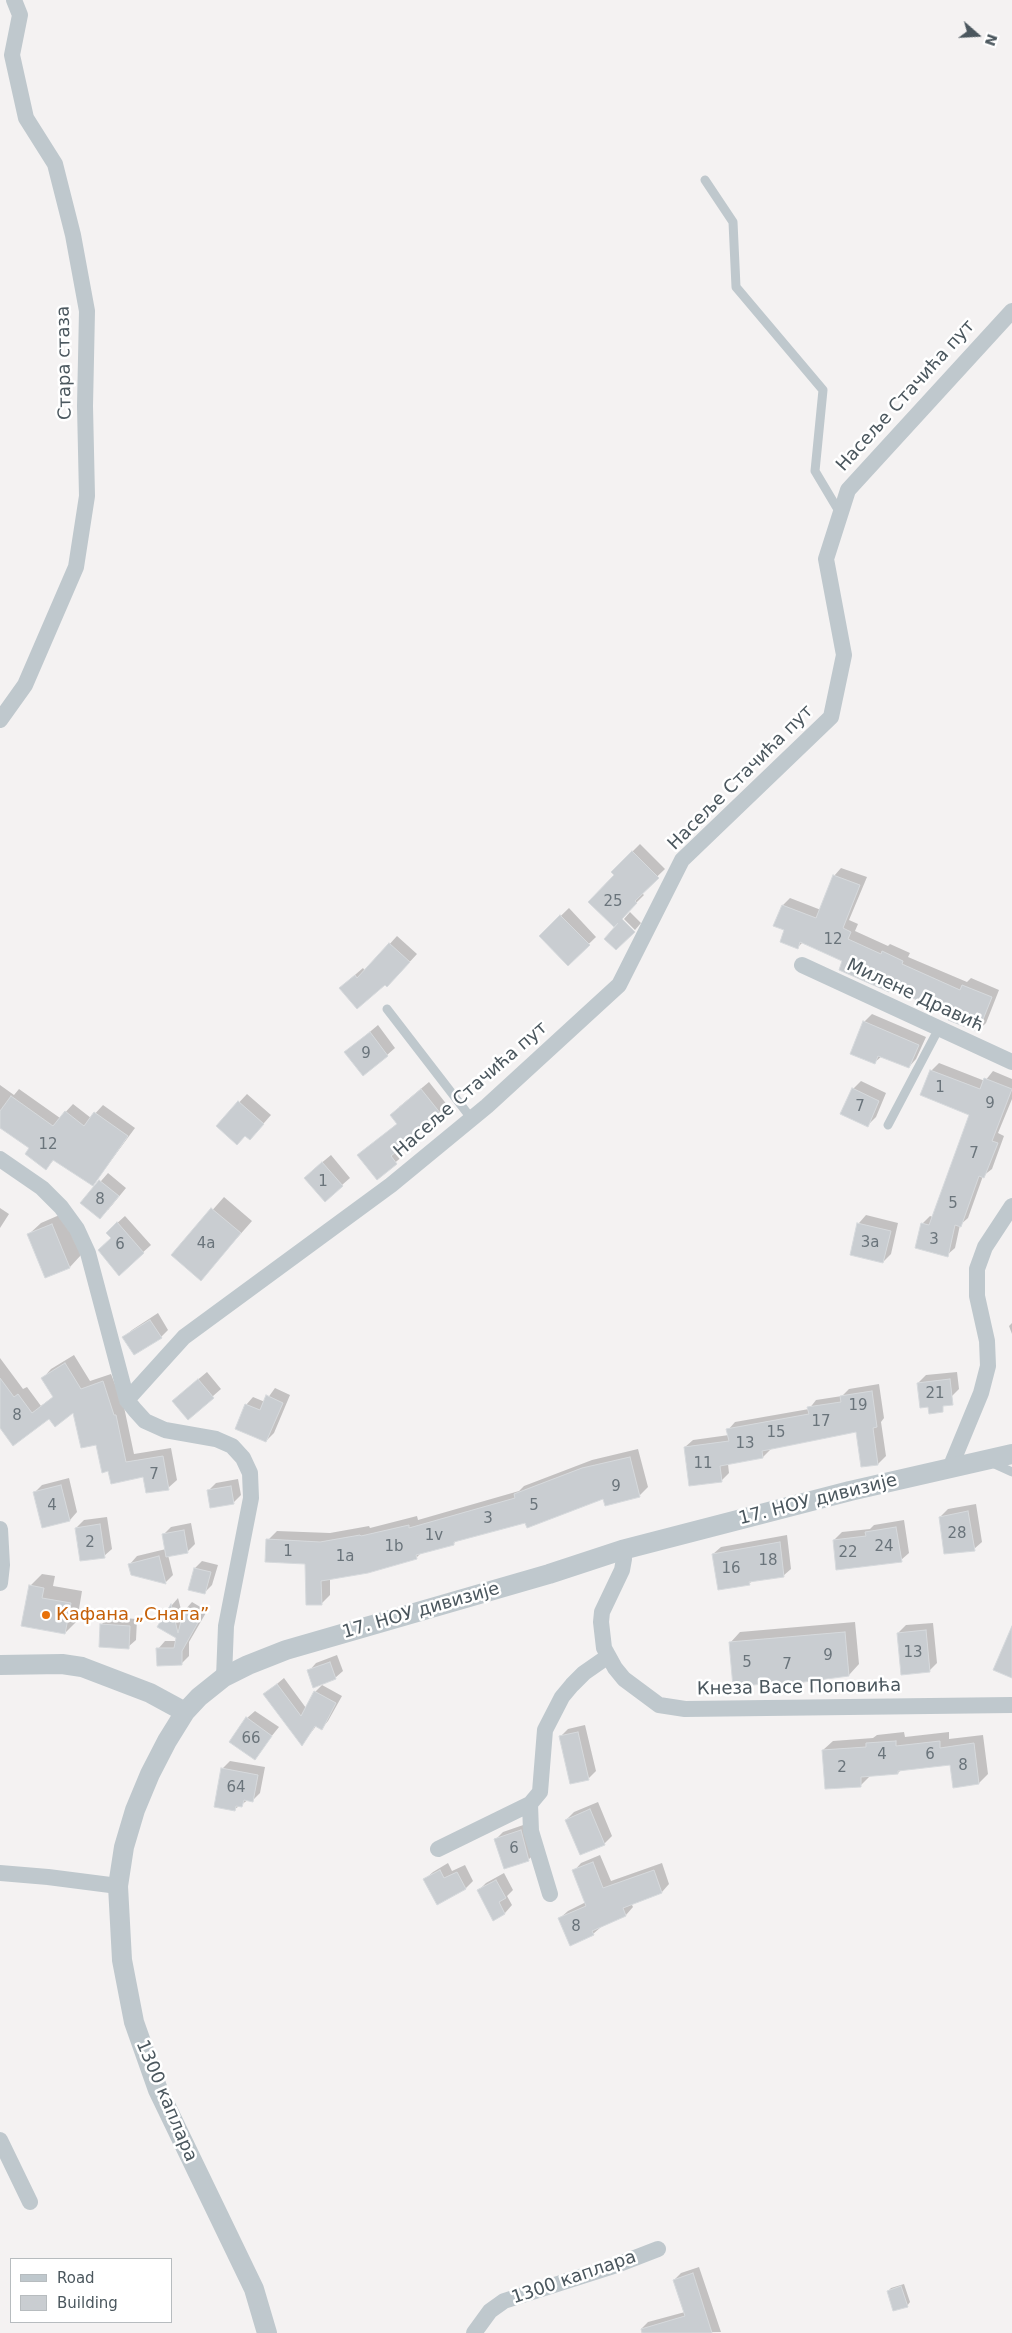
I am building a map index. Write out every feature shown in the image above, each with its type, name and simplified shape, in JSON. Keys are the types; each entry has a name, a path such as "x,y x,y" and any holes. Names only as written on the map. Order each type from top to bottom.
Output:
{"street":[{"name":"Стара стаза","path":"0,720 25,685 76,567 87,496 85,406 87,311 73,235 55,164 26,118 12,54 20,14 14,0"},
{"name":"Насеље Стачића пут","path":"127,1400 184,1337 391,1185 487,1106 619,985 682,860 831,717 844,655 826,559 848,490 1012,311"},
{"name":"Милене Дравић","path":"802,965 938,1030 1012,1062"},
{"path":"0,1159 42,1188 61,1207 77,1229 88,1253 127,1400 145,1421 165,1430 216,1439 232,1446 243,1458 250,1473 251,1498 226,1626 224,1677"},
{"path":"950,1468 981,1394 988,1366 987,1341 977,1296 977,1269 985,1247 1012,1206"},
{"name":"17. НОУ дивизије","path":"224,1677 286,1650 549,1574 622,1550 841,1493 1012,1454"},
{"path":"0,1529 0,1584"},
{"path":"438,1849 530,1804 540,1792 545,1730 552,1713 572,1685 584,1673 607,1657 600,1622 605,1602 622,1570 624,1559 622,1550"},
{"name":"Кнеза Васе Поповића","path":"607,1657 620,1674 638,1690 659,1705 672,1709 812,1709 1012,1705"},
{"path":"0,1665 62,1664 82,1667 150,1693 185,1712"},
{"name":"1300 каплара","path":"224,1677 199,1697 185,1712 158,1757 135,1810 124,1847 118,1886 124,1974 141,2045 169,2115 254,2289 267,2333"},
{"path":"530,1804 531,1831 550,1894"},
{"path":"0,1873 118,1886"},
{"path":"0,2140 30,2202"},
{"name":"1300 каплара","path":"474,2333 490,2312 504,2301 614,2266 658,2249"}],"lane":[{"path":"704,180 733,222 736,287 823,390 815,471 840,513"},
{"path":"387,1009 471,1118"},
{"path":"888,1125 938,1030"},
{"path":"986,1459 1012,1472"}],"building":[{"path":"632,851 659,878 635,901 637,903 622,919 635,932 616,950 604,939 618,923 614,927 588,902 614,875 611,872"},
{"path":"833,875 860,885 843,928 851,932 848,939 881,954 882,951 903,961 902,964 960,990 962,985 992,997 978,1032 948,1020 950,1014 891,989 889,992 839,970 842,961 800,942 798,949 780,942 784,930 773,926 782,905 816,918"},
{"path":"560,915 590,945 568,966 539,936"},
{"path":"389,943 410,962 387,987 385,985 357,1009 339,988 355,975 357,978"},
{"path":"863,1021 919,1045 909,1068 878,1056 875,1064 850,1054"},
{"path":"370,1032 388,1056 363,1076 344,1052"},
{"path":"930,1070 980,1089 984,1078 1012,1089 992,1141 998,1143 984,1178 979,1176 961,1227 955,1225 948,1257 915,1248 921,1223 929,1225 969,1115 920,1095"},
{"path":"852,1088 879,1101 868,1127 840,1114"},
{"path":"421,1089 441,1114 391,1156 397,1164 377,1180 357,1155 397,1124 390,1115"},
{"path":"11,1096 53,1126 65,1111 84,1126 94,1112 128,1136 93,1186 53,1160 46,1170 25,1154 29,1148 0,1128 0,1111"},
{"path":"238,1101 264,1124 250,1140 245,1136 237,1145 216,1126"},
{"path":"322,1162 343,1186 325,1202 304,1178"},
{"path":"99,1180 119,1196 100,1219 80,1203"},
{"path":"211,1208 241,1233 201,1281 171,1255"},
{"path":"117,1222 144,1253 119,1276 98,1250 111,1238 106,1233"},
{"path":"857,1223 891,1231 883,1263 850,1255"},
{"path":"52,1224 70,1268 45,1278 27,1234"},
{"path":"150,1320 162,1338 134,1355 122,1337"},
{"path":"65,1363 81,1389 103,1381 114,1415 116,1415 126,1462 163,1456 169,1490 146,1493 143,1477 111,1484 108,1471 102,1473 96,1445 81,1448 73,1413 55,1427 49,1419 13,1446 0,1428 0,1378 14,1397 18,1394 32,1413 53,1397 41,1378"},
{"path":"198,1379 214,1398 188,1420 172,1401"},
{"path":"950,1379 953,1405 943,1406 943,1412 929,1414 928,1407 920,1408 917,1383"},
{"path":"872,1391 877,1427 873,1428 878,1465 861,1467 856,1432 762,1451 763,1458 720,1466 722,1482 689,1486 684,1447 729,1441 726,1429 809,1414 807,1407 841,1402 840,1396"},
{"path":"266,1395 283,1403 266,1442 235,1429 245,1404 260,1410"},
{"path":"630,1457 640,1497 605,1506 603,1499 527,1528 525,1523 454,1542 454,1545 416,1555 417,1559 368,1573 321,1581 322,1605 306,1605 305,1564 265,1562 266,1539 320,1542 361,1536 409,1525 409,1528 515,1498 514,1494 582,1468"},
{"path":"61,1485 70,1521 42,1528 33,1492"},
{"path":"231,1486 234,1504 210,1508 207,1490"},
{"path":"968,1511 975,1551 944,1554 939,1517"},
{"path":"100,1524 105,1558 80,1561 75,1528"},
{"path":"896,1527 902,1562 836,1570 833,1540 866,1536 865,1532"},
{"path":"184,1530 188,1553 166,1557 162,1534"},
{"path":"780,1542 784,1577 749,1582 750,1585 718,1590 712,1554"},
{"path":"159,1556 166,1584 131,1575 128,1564"},
{"path":"194,1568 211,1572 205,1594 188,1590"},
{"name":"Кафана „Снага”","path":"29,1585 44,1588 42,1598 71,1603 65,1634 21,1626"},
{"path":"171,1604 178,1633 184,1609 200,1619 182,1651 182,1665 157,1666 156,1648 174,1648 176,1638 157,1627"},
{"path":"100,1624 130,1626 129,1649 99,1647"},
{"path":"1012,1626 1012,1678 993,1670"},
{"path":"926,1630 930,1672 901,1675 897,1633"},
{"path":"845,1632 849,1676 774,1686 774,1683 733,1687 729,1642"},
{"path":"330,1662 336,1679 313,1688 307,1670"},
{"path":"277,1684 301,1716 314,1691 336,1703 322,1730 315,1726 302,1746 263,1694"},
{"path":"246,1717 272,1736 255,1760 229,1742"},
{"path":"578,1732 589,1780 570,1784 559,1736"},
{"path":"896,1741 896,1746 940,1741 940,1748 974,1743 979,1784 953,1788 950,1765 898,1771 898,1774 861,1777 861,1787 825,1789 822,1750 866,1747 866,1743"},
{"path":"221,1768 258,1775 253,1802 244,1800 242,1807 236,1806 235,1811 214,1807"},
{"path":"590,1809 605,1845 580,1855 565,1820"},
{"path":"521,1830 529,1861 504,1869 494,1839"},
{"path":"593,1862 603,1888 654,1870 662,1893 623,1908 626,1916 592,1931 594,1935 570,1946 558,1918 586,1906 572,1870"},
{"path":"440,1870 444,1878 457,1872 466,1889 437,1905 423,1879"},
{"path":"496,1880 506,1898 499,1902 505,1914 493,1921 477,1890"},
{"path":"693,2273 712,2333 642,2333 641,2329 685,2316 673,2280"},
{"path":"901,2286 908,2307 893,2311 887,2291"}],"place":[{"name":"Кафана „Снага”","path":"46,1615"}]}
